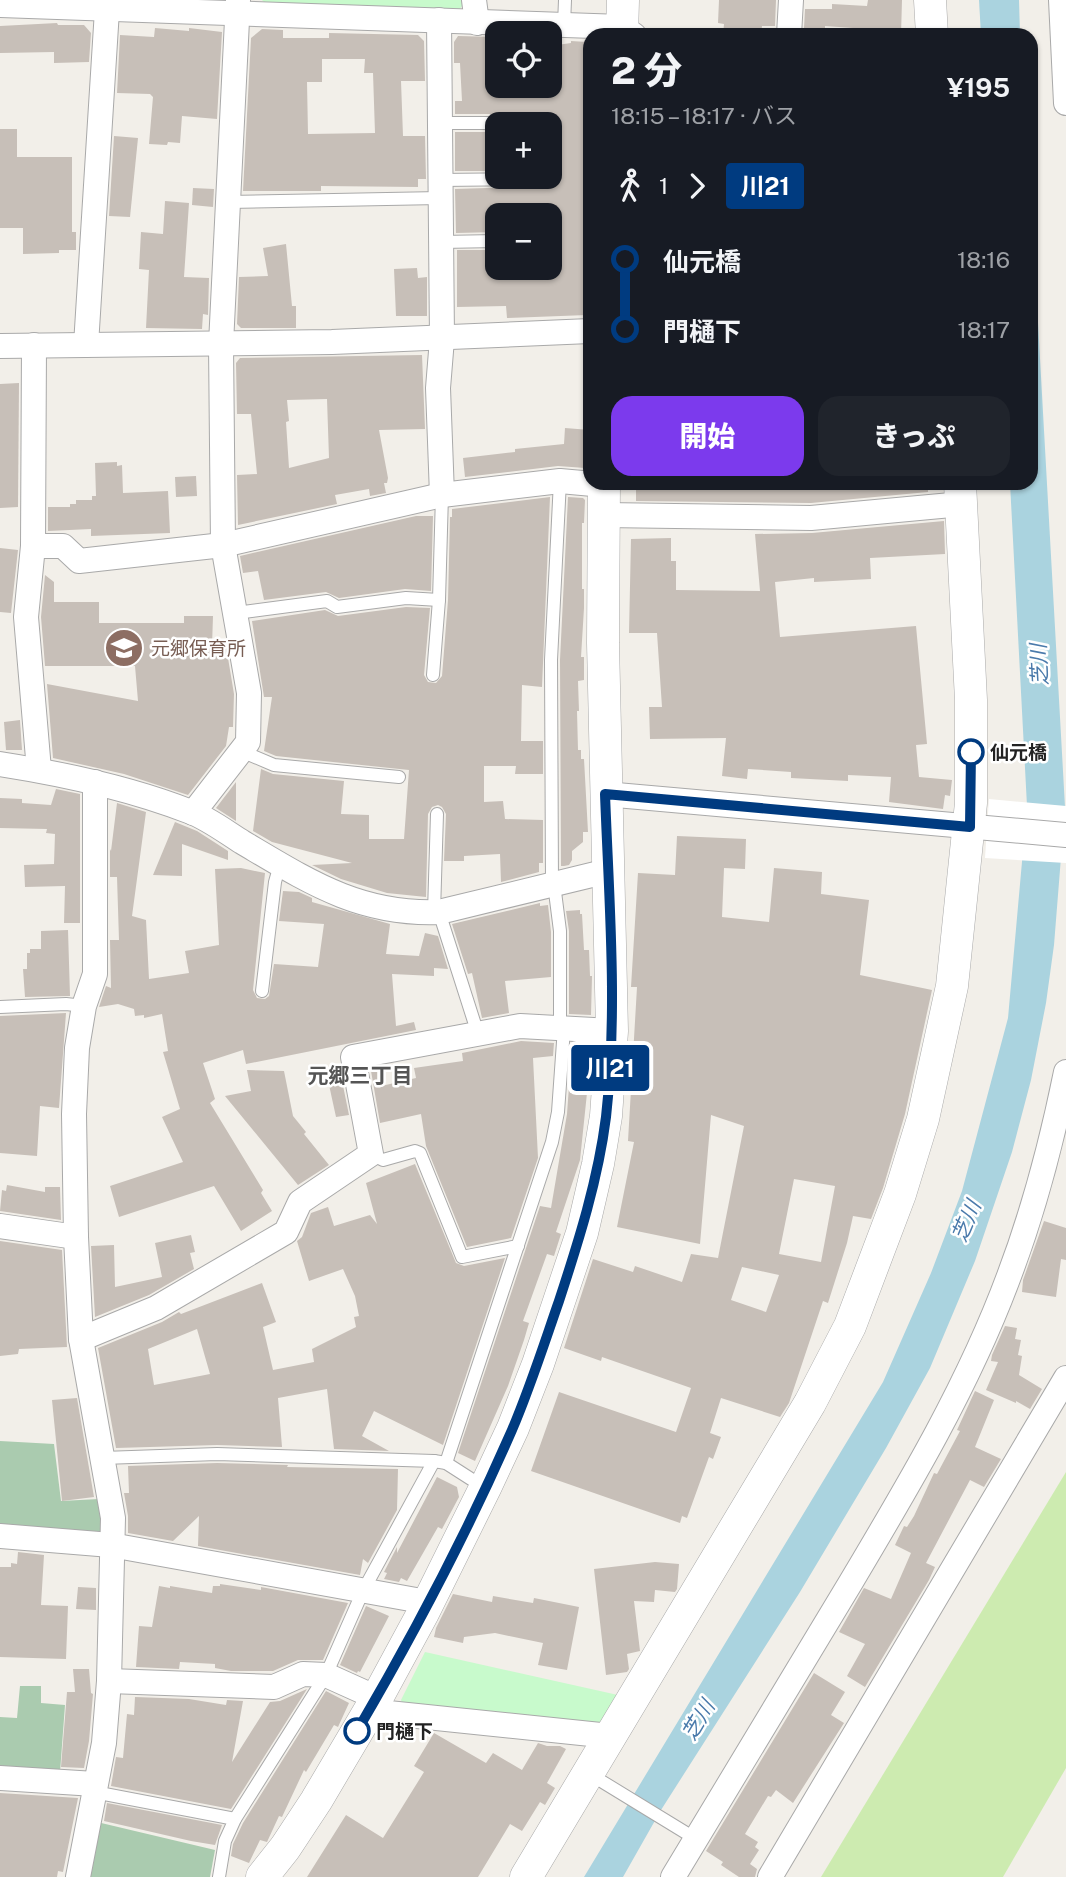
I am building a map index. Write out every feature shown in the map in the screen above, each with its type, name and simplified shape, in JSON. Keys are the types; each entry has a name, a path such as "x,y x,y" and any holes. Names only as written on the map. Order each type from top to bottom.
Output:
{"street":[{"path":"789,28 791,0"},
{"path":"930,0 932,28"},
{"path":"1061,0 1066,103"},
{"path":"0,5 107,10 238,7 439,20 476,11 564,26 625,24"},
{"path":"193,813 248,742 250,693 223,545 221,344 238,7"},
{"path":"86,345 107,10"},
{"path":"439,20 442,339 438,388 442,495"},
{"path":"0,346 442,339 583,331"},
{"path":"34,345 33,545 26,617 39,770"},
{"path":"33,545 63,547 79,561 223,545 442,495 559,481 583,488"},
{"path":"262,1877 316,1801 373,1704 485,1488 533,1377 582,1233 606,1116 611,1031 605,794 604,494 811,518 961,493 979,828 952,986 923,1119 874,1265 850,1326 810,1403 526,1877"},
{"path":"0,764 94,782 193,813 319,887 373,907 418,914 436,912 608,871"},
{"path":"78,1877 104,1743 109,1681 113,1518 81,1339 76,1237 76,1048 84,1006 95,974 94,782"},
{"path":"605,794 1066,835"},
{"path":"81,1339 156,1308 286,1232 300,1202 371,1154 353,1057 520,1026 611,1031"},
{"path":"673,1877 886,1525 943,1425 1009,1278 1036,1199 1066,1072"},
{"path":"0,1226 76,1237"},
{"path":"770,1877 1066,1378"},
{"path":"0,1536 111,1545 427,1602"},
{"path":"109,1681 274,1687 303,1674 326,1675 373,1704 610,1736"},
{"path":"0,1777 95,1788"}],"lane":[{"path":"564,26 565,0"},
{"path":"440,123 485,123"},
{"path":"228,202 485,184"},
{"path":"441,242 485,241"},
{"path":"219,1877 225,1841 235,1819 326,1675 363,1591 440,1462 518,1246 552,1142 558,1112 562,1028 560,932 553,884 551,660 558,558 559,481"},
{"path":"433,675 439,600 442,495"},
{"path":"236,613 327,601 337,607 406,598 439,600"},
{"path":"241,751 274,765 399,777"},
{"path":"437,814 436,912 478,1034"},
{"path":"262,992 275,881 280,864"},
{"path":"0,1007 66,1004 84,1006"},
{"path":"371,1154 383,1160 419,1153 462,1257 518,1246"},
{"path":"103,1458 217,1454 440,1462 485,1488"},
{"path":"587,1773 696,1839"},
{"path":"95,1788 235,1819"}],"green space":[{"path":"262,0 467,0 458,11 265,3"},
{"path":"0,1441 54,1444 61,1501 99,1499 104,1527 99,1532 0,1526"},
{"path":"1066,1472 1066,1768 1003,1877 821,1877"},
{"path":"425,1652 618,1695 603,1726 403,1705 401,1700"},
{"path":"20,1686 41,1686 41,1703 65,1705 60,1772 0,1767 0,1717 17,1718"},
{"path":"97,1822 215,1850 210,1877 87,1877"}],"water":[{"path":"979,0 1019,0 1020,28 981,28"},
{"name":"芝川","path":"1038,323 1065,807 1054,945 1046,1003 1031,1080 1012,1152 975,1261 930,1368 886,1448 800,1592 661,1810 623,1877 584,1877 883,1382 931,1273 962,1191 1008,1018 1027,806 1010,490 1038,490"}],"pier":[{"name":"仙元橋","path":"989,799 1066,806 1066,863 985,858"}],"building":[{"path":"719,0 776,0 775,26 724,28 724,24 718,23"},
{"path":"868,0 902,0 901,28 804,28 805,9 832,9 832,4 867,6"},
{"path":"57,23 84,25 91,33 89,62 54,63 54,52 0,53 0,26"},
{"path":"155,28 222,32 217,119 182,116 180,143 149,144 153,97 150,94 117,93 120,35 154,37"},
{"path":"262,29 283,30 283,38 329,38 329,33 418,35 424,41 425,81 401,81 403,136 425,136 426,179 418,179 418,187 321,186 321,191 243,191 251,38","holes":["322,59 365,59 364,73 373,73 375,133 308,134 307,82 322,82"]},
{"path":"458,36 485,37 485,98 562,98 562,44 571,41 583,42 583,315 507,318 506,306 457,307 457,250 485,250 485,280 562,280 562,203 485,203 485,232 456,233 455,189 562,189 562,112 455,114 455,101 462,101 460,63 454,63 454,42"},
{"path":"0,129 17,129 17,157 72,157 72,232 76,232 76,250 23,254 23,228 0,228"},
{"path":"455,132 485,132 485,171 455,171"},
{"path":"114,136 138,138 130,217 109,216"},
{"path":"193,188 214,189 213,207 192,205"},
{"path":"165,201 189,203 184,277 209,278 208,315 203,314 202,329 146,328 149,270 139,269 141,232 163,234"},
{"path":"286,244 292,306 296,306 296,328 241,328 237,324 239,277 268,276 263,248"},
{"path":"417,268 418,278 427,277 427,316 396,316 394,269"},
{"path":"422,355 425,429 379,430 388,478 387,483 384,483 386,493 370,496 369,489 335,495 337,504 238,525 237,475 257,474 251,414 237,414 236,363 240,358","holes":["327,399 329,458 289,468 287,400"]},
{"path":"19,383 18,507 0,508 0,384"},
{"path":"565,428 583,429 583,468 558,466 465,477 463,458 564,444"},
{"path":"117,462 117,466 122,465 123,493 168,491 170,533 91,536 91,529 48,531 48,507 70,507 70,504 76,504 76,500 92,500 92,496 96,496 95,463"},
{"path":"196,476 197,496 176,497 175,477"},
{"path":"636,490 928,490 811,503 636,501"},
{"path":"550,497 542,687 522,685 521,741 543,741 543,774 515,774 516,766 484,766 484,802 503,801 505,819 543,820 543,863 539,863 539,872 501,882 500,854 464,856 464,861 444,861 446,814 438,805 432,807 428,814 426,897 387,893 341,879 312,865 352,863 272,842 253,831 261,769 273,774 344,781 341,814 369,815 369,839 404,839 409,770 276,756 264,751 272,697 264,697 252,621 325,610 338,616 406,607 430,608 424,675 428,682 436,683 442,676 452,509"},
{"path":"568,497 585,500 582,523 584,608 581,657 584,657 584,680 578,681 577,711 578,750 581,750 581,759 584,759 588,832 583,832 583,842 572,851 569,865 561,866 560,660"},
{"path":"416,516 433,516 431,591 405,589 339,598 326,592 264,600 258,571 243,573 240,556"},
{"path":"944,521 945,554 870,558 871,579 814,582 814,578 775,582 780,637 916,626 927,744 916,745 919,777 952,780 950,796 945,795 943,809 889,802 891,777 848,775 848,781 791,778 791,772 748,769 747,779 722,776 726,738 650,739 649,707 662,707 657,633 629,633 631,539 671,538 671,561 676,561 676,590 760,591 755,534 812,533"},
{"path":"0,548 18,550 11,613 0,612"},
{"path":"45,575 54,582 54,602 99,602 99,623 184,623 184,616 213,616 212,646 226,646 234,694 233,727 229,727 226,746 188,795 124,774 53,758 47,684 138,701 135,666 45,666 41,617"},
{"path":"20,720 22,750 6,750 4,722"},
{"path":"236,782 236,821 216,808"},
{"path":"56,789 80,794 80,923 64,923 65,886 25,887 24,865 54,864 55,834 46,833 47,829 0,828 0,798 51,805"},
{"path":"117,803 146,812 132,916 146,920 149,979 189,973 185,951 219,945 215,869 241,868 265,873 253,990 257,998 265,999 269,996 274,964 318,967 324,924 279,921 283,891 299,892 312,898 312,902 390,924 386,954 419,956 425,933 438,936 448,969 434,968 434,976 392,974 396,1026 414,1022 416,1030 246,1064 243,1050 203,1063 215,1099 210,1103 263,1190 261,1193 272,1211 241,1231 214,1186 119,1217 110,1186 183,1162 162,1117 180,1109 163,1052 168,1051 162,1014 144,1018 144,1015 135,1016 134,1009 118,1004 99,1007 106,986 111,988 110,940 119,940 117,877 110,877 110,849 111,851"},
{"path":"175,822 197,831 228,851 228,860 182,844 182,876 153,875"},
{"path":"677,836 746,839 745,869 724,868 722,917 769,922 774,868 822,872 821,894 869,900 860,975 932,990 905,1114 883,1188 871,1219 853,1216 828,1303 823,1301 789,1403 780,1417 721,1398 710,1433 721,1437 713,1459 709,1457 687,1518 682,1516 680,1523 531,1471 559,1392 676,1432 691,1388 602,1357 601,1361 564,1348 593,1259 633,1272 635,1266 682,1282 691,1254 718,1258 744,1126 711,1115 700,1244 617,1227 634,1142 628,1141 637,987 631,987 638,873 675,875","holes":["794,1179 835,1186 821,1262 779,1254","742,1267 779,1275 766,1312 731,1300"]},
{"path":"540,903 540,906 548,905 551,977 505,981 509,1013 482,1018 472,973 468,974 452,924"},
{"path":"580,910 584,950 589,950 592,976 591,1015 569,1014 569,931 566,911"},
{"path":"68,930 70,996 25,997 23,969 27,969 27,953 30,953 30,949 41,949 41,931"},
{"path":"66,1013 59,1108 40,1106 37,1156 0,1153 0,1016"},
{"path":"521,1041 554,1043 553,1056 533,1058 538,1158 511,1238 467,1247 426,1146 421,1114 380,1123 371,1071 377,1071 377,1087 416,1078 414,1068 463,1061 462,1053"},
{"path":"572,1044 592,1045 580,1160 556,1232 561,1234 554,1256 547,1254 523,1321 529,1323 508,1386 475,1461 458,1453 540,1206 551,1208 567,1114"},
{"path":"247,1070 284,1071 293,1116 329,1165 298,1185 225,1096 251,1091"},
{"path":"326,1071 340,1071 349,1115 336,1117"},
{"path":"415,1164 456,1263 464,1266 505,1258 443,1445 374,1411 362,1436 389,1451 334,1449 327,1389 278,1398 282,1447 217,1445 116,1448 98,1348 162,1322 179,1312 181,1314 262,1283 276,1322 263,1327 273,1370 314,1362 312,1349 356,1327 354,1317 359,1316 355,1296 343,1269 309,1281 297,1241 302,1237 311,1213 328,1207 334,1226 370,1215 377,1224 366,1183","holes":["197,1329 210,1374 154,1385 148,1349"]},
{"path":"7,1185 45,1192 45,1187 60,1187 61,1220 0,1211 2,1190 6,1191"},
{"path":"1044,1221 1066,1228 1066,1260 1061,1259 1056,1297 1022,1292 1023,1280"},
{"path":"191,1235 195,1252 190,1253 194,1269 149,1295 95,1317 91,1246 114,1245 115,1287 162,1277 155,1243"},
{"path":"0,1241 62,1250 67,1347 19,1349 18,1354 0,1356"},
{"path":"1005,1326 1017,1328 1015,1339 1021,1340 1018,1355 1022,1356 1019,1375 1042,1389 1030,1409 986,1390 998,1362 991,1361 992,1355"},
{"path":"975,1391 994,1400 975,1447 1001,1459 984,1487 970,1480 926,1563 935,1567 929,1580 865,1687 847,1676 865,1644 839,1632 864,1588 891,1599 911,1553 895,1545 904,1526 907,1527 914,1516 934,1473 937,1474 960,1431 957,1430"},
{"path":"77,1398 94,1497 62,1501 52,1400"},
{"path":"217,1463 398,1469 397,1510 368,1563 363,1559 360,1575 198,1546 199,1516 173,1541 128,1533 124,1493 129,1493 128,1466"},
{"path":"437,1477 457,1487 459,1497 442,1529 438,1527 407,1581 401,1578 399,1582 384,1579 387,1573 384,1572"},
{"path":"18,1552 44,1555 41,1605 68,1606 66,1659 0,1657 0,1567 17,1564"},
{"path":"655,1562 679,1564 677,1589 675,1592 655,1590 654,1602 634,1601 640,1651 627,1654 627,1672 606,1675 594,1569"},
{"path":"220,1584 261,1590 261,1587 348,1603 323,1660 298,1660 273,1671 231,1671 215,1668 215,1664 180,1662 179,1669 136,1667 139,1626 152,1627 159,1586 212,1593 213,1586"},
{"path":"78,1587 96,1588 96,1610 76,1609"},
{"path":"453,1594 492,1602 493,1596 533,1603 534,1598 579,1607 567,1670 538,1665 543,1643 495,1633 464,1637 463,1643 434,1637"},
{"path":"366,1606 389,1616 360,1672 357,1673 340,1665"},
{"path":"73,1669 89,1669 93,1694 84,1768 61,1767 67,1692 75,1692"},
{"path":"814,1673 845,1692 831,1715 844,1723 793,1803 776,1790 771,1797 768,1796 745,1834 758,1842 755,1847 759,1850 750,1864 757,1869 755,1877 739,1877 706,1851"},
{"path":"307,1689 231,1809 111,1786 116,1757 123,1758 127,1714 134,1715 135,1697 189,1699 226,1705 227,1700 243,1701 232,1762 270,1702 280,1701"},
{"path":"326,1691 349,1703 338,1727 334,1725 306,1772 304,1770 267,1842 260,1840 249,1863 231,1856 233,1844 243,1823"},
{"path":"434,1733 486,1763 493,1753 522,1770 538,1743 566,1749 547,1783 555,1788 545,1805 540,1802 522,1831 510,1824 478,1877 307,1877 346,1815 383,1838 424,1772 414,1766"},
{"path":"0,1793 78,1798 63,1872 58,1871 57,1877 0,1877"},
{"path":"107,1803 222,1825 215,1845 191,1841 104,1821"}],"bus line":[{"name":"川21","path":"357,1731 423,1613 513,1428 538,1364 582,1233 598,1164 610,1070 611,989 605,794 970,827 971,752"}],"place":[{"name":"元郷保育所","path":"124,648"},
{"name":"仙元橋","path":"971,752"},
{"name":"門樋下","path":"357,1731"}],"district":[{"name":"元郷三丁目","path":"360,1075"}]}
